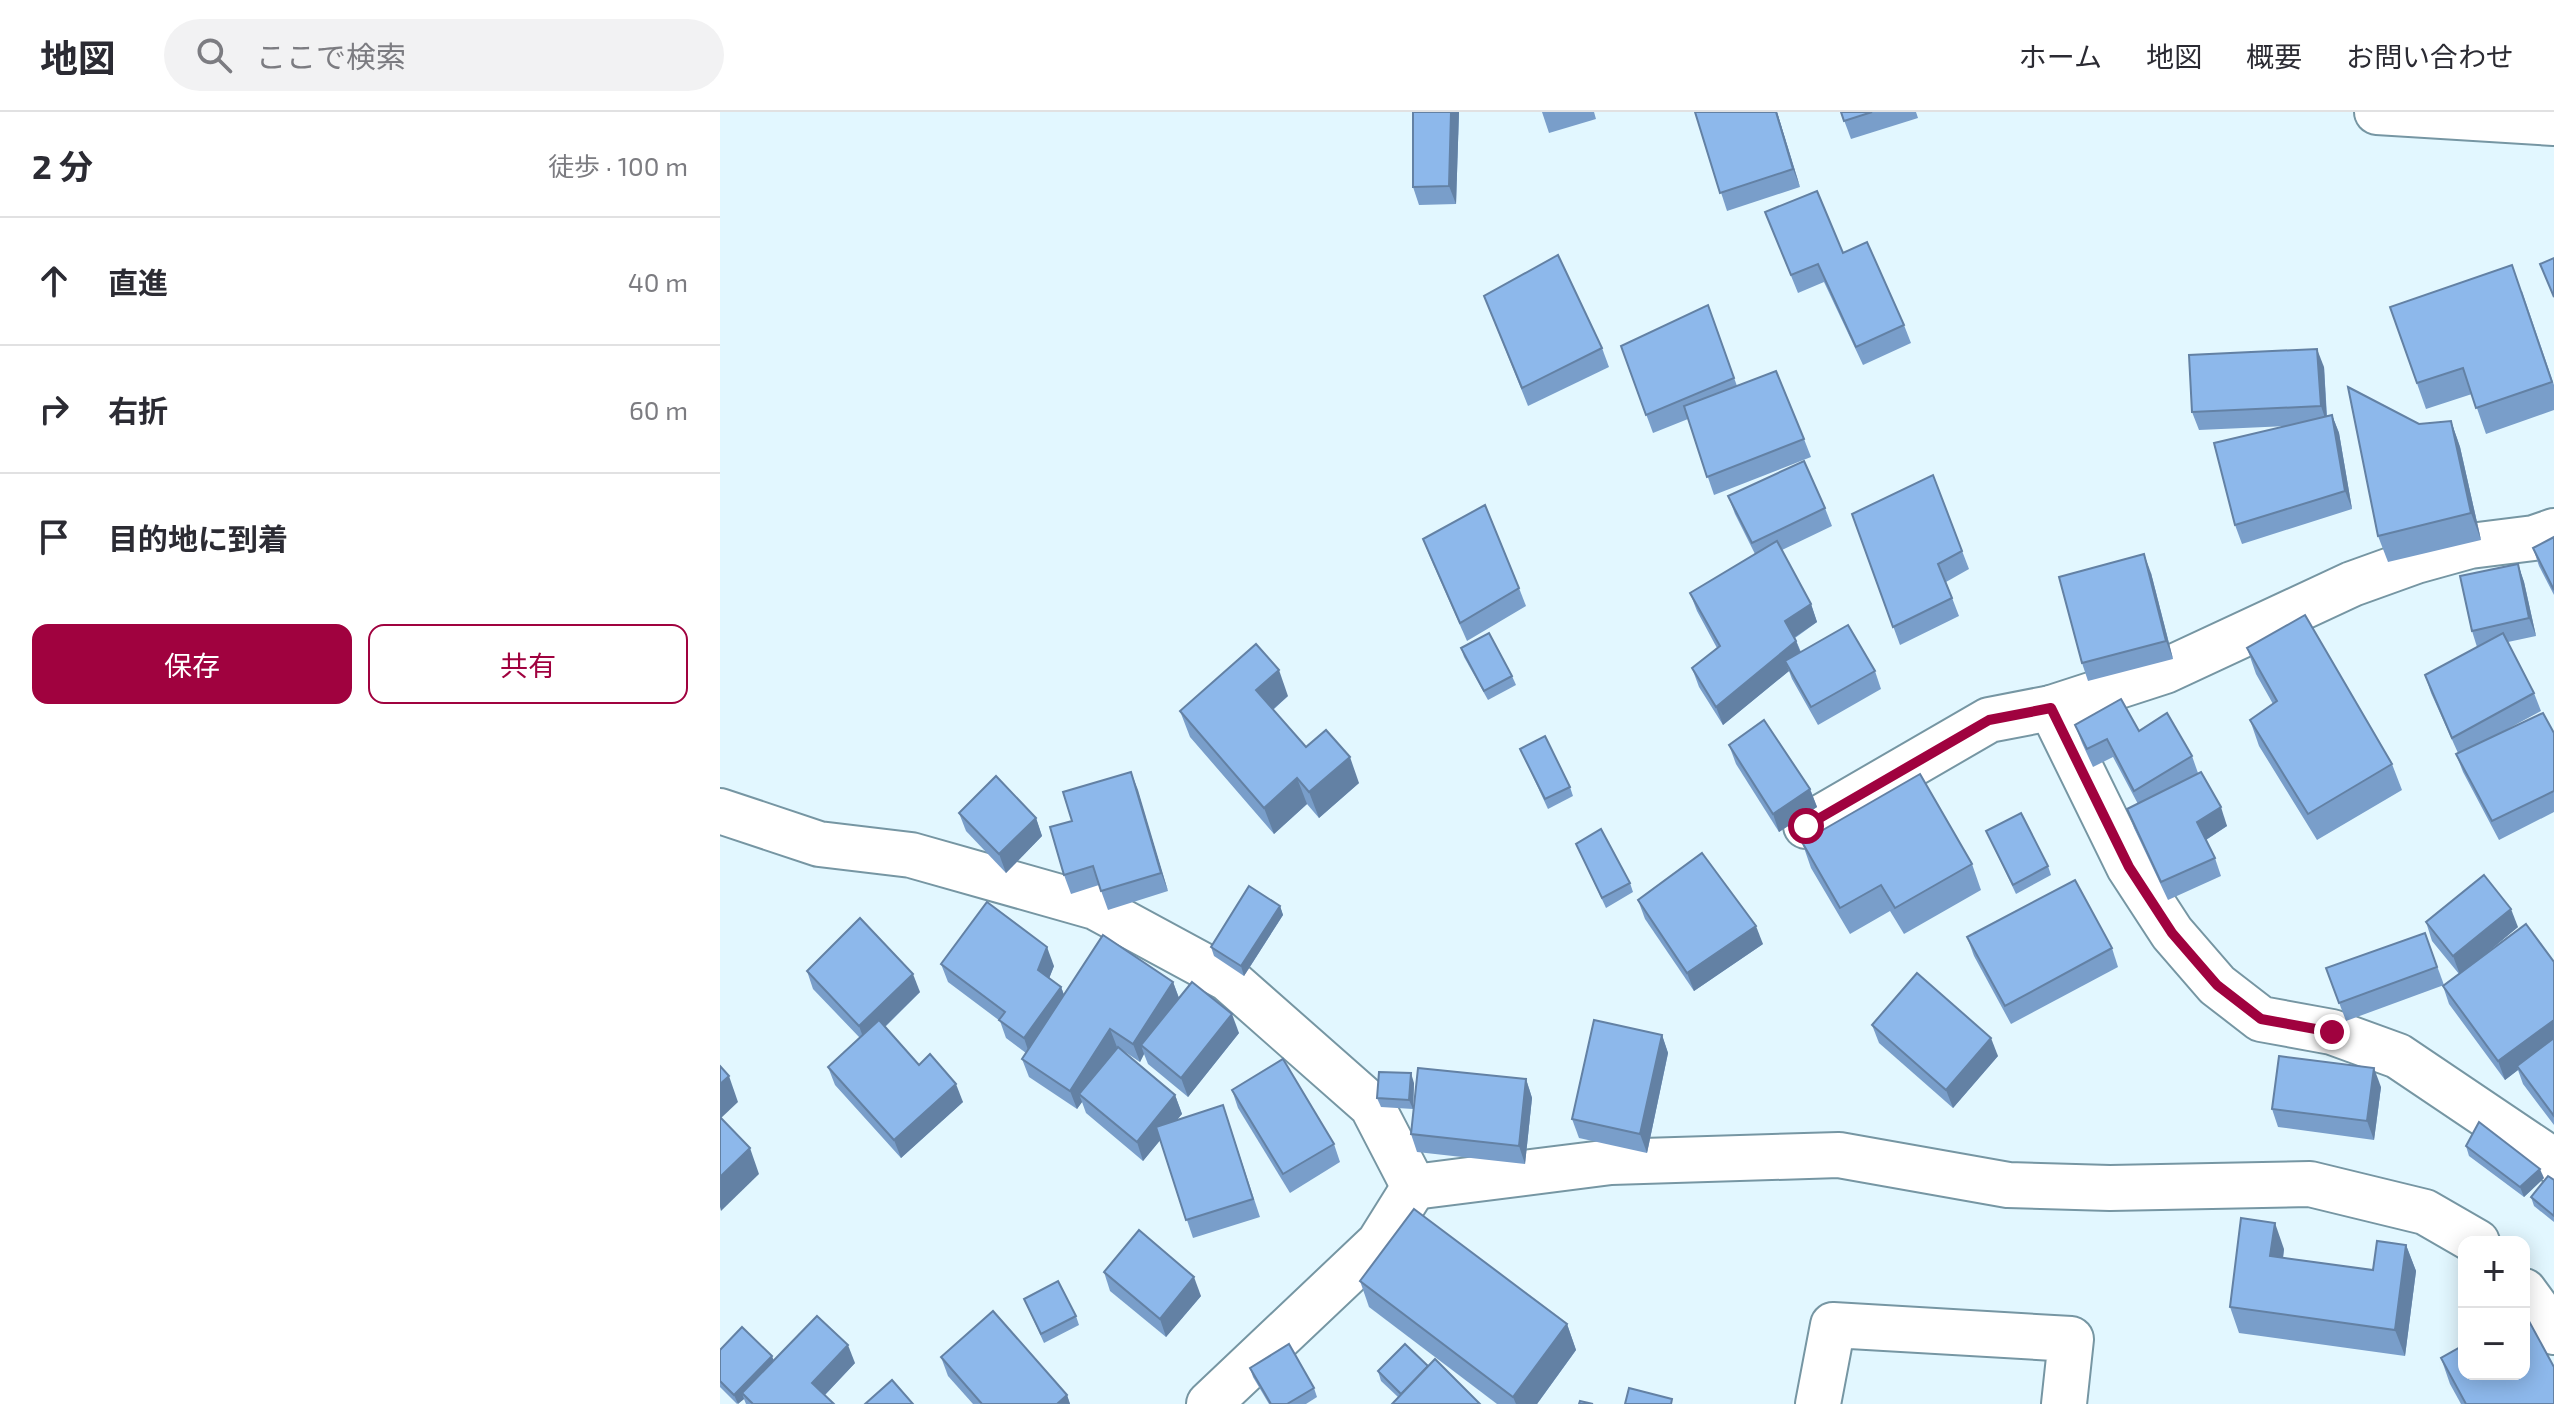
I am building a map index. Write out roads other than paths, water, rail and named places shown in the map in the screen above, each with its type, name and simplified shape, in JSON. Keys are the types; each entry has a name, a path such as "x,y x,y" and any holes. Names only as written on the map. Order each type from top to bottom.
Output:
{"street":[{"path":"2377,112 2554,123"},
{"path":"1806,826 1989,720 2051,708 2165,671 2352,584 2416,561 2470,546 2534,538 2554,531"},
{"path":"2051,708 2129,867 2172,933 2217,985 2261,1019 2332,1032 2398,1056 2554,1161"},
{"path":"720,811 819,844 911,855 1095,907 1228,979 1372,1106 1414,1187"},
{"path":"1414,1187 1611,1162 1839,1155 2008,1185 2110,1188 2310,1184 2425,1212 2467,1236"},
{"path":"1209,1404 1379,1243 1414,1187"},
{"path":"2530,1299 2554,1332"},
{"path":"1818,1404 1833,1325 2071,1339 2064,1404"}]}
